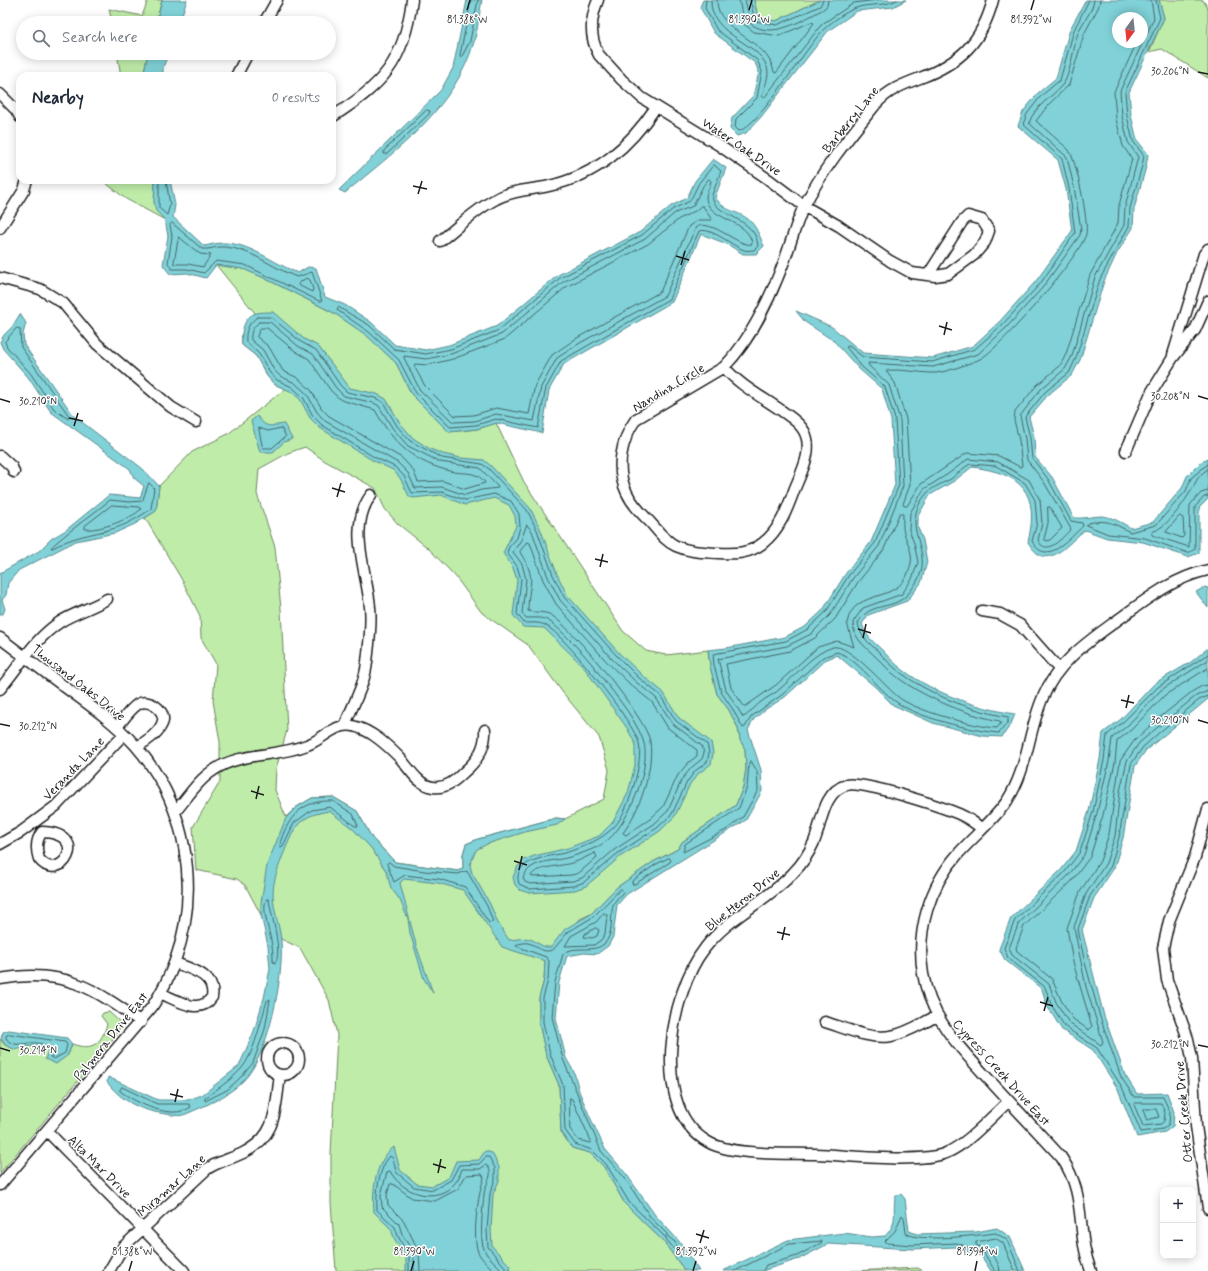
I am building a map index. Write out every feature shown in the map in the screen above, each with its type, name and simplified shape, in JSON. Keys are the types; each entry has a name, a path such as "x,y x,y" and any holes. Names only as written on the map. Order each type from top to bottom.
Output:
{"street":[{"path":"268,16 277,0"},
{"path":"336,114 363,97 376,85 389,69 407,29 412,0"},
{"name":"Water Oak Drive","path":"598,0 591,30 595,48 598,55 630,88 656,107 717,144 804,206 839,226 890,261 912,272 928,275 948,274 974,255 986,242 989,231 982,220 968,216 962,222 928,275"},
{"name":"Barberry Lane","path":"804,206 824,172 880,98 900,86 935,72 961,56 978,36 993,0"},
{"path":"238,72 244,60"},
{"path":"0,94 16,110"},
{"path":"440,241 496,199 508,194 561,184 593,171 628,144 656,107"},
{"path":"0,228 24,190 26,184"},
{"name":"Nandina Circle","path":"724,367 735,379 799,423 807,436 808,444 805,462 793,494 780,523 773,534 752,550 735,554 694,551 679,547 666,540 633,503 627,493 620,471 621,455 630,428 636,419 724,367 741,346 760,313 778,274 804,206"},
{"path":"1172,358 1204,254 1208,249"},
{"path":"0,278 40,289 63,303 98,344 172,407 196,422"},
{"path":"1126,451 1151,394 1172,358 1195,330 1208,301"},
{"path":"0,456 12,467 14,472"},
{"path":"345,725 364,678 368,662 370,608 358,531 361,512 371,495"},
{"name":"Cypress Creek Drive East","path":"1091,1271 1082,1238 1080,1206 1075,1180 1062,1157 956,1044 937,1016 923,975 922,939 924,921 932,897 944,871 957,854 1000,810 1016,785 1023,768 1042,697 1059,669 1082,646 1164,587 1181,578 1208,570"},
{"path":"0,689 24,657 47,632 59,622 107,599"},
{"path":"982,611 1000,614 1020,625 1059,669"},
{"name":"Thousand Oaks Drive","path":"0,638 120,730 137,747 158,778 175,812"},
{"path":"120,730 139,704 146,702 154,705 162,712 163,721 159,730 137,747"},
{"path":"175,812 204,778 225,764 300,747 321,738 336,728 345,725 360,728 378,738 392,750 420,781 434,788 449,784 474,764 484,744 485,730"},
{"name":"Veranda Lane","path":"0,844 35,822 73,789 120,730"},
{"name":"Blue Heron Drive","path":"982,829 957,814 866,785 847,784 834,792 825,809 816,837 804,860 781,884 727,924 711,940 694,963 682,989 675,1015 672,1073 678,1103 692,1129 708,1142 716,1146 750,1151 893,1157 934,1157 947,1153 958,1147 1009,1101"},
{"name":"Otter Creek Drive","path":"1208,809 1195,857 1169,921 1163,948 1167,980 1188,1039 1192,1058 1196,1126 1208,1208"},
{"name":"Palmera Drive East","path":"0,1185 141,1022 160,993 175,963 185,924 188,885 183,839 175,812"},
{"path":"35,822 42,832"},
{"path":"160,993 184,1003 201,1007 206,1005 212,997 212,986 204,976 175,963"},
{"path":"0,979 29,975 42,975 75,982 104,996 141,1022"},
{"path":"825,1022 869,1035 882,1036 904,1032 937,1016"},
{"name":"Miramar Lane","path":"109,1271 120,1251 207,1169 216,1163 249,1150 263,1139 272,1125 280,1075"},
{"name":"Alta Mar Drive","path":"47,1131 184,1271"}],"green space":[{"path":"148,0 162,0 158,16 142,16"},
{"path":"754,0 820,0 776,21 758,18"},
{"path":"1159,0 1203,0 1208,8 1208,78 1162,49 1149,52 1164,18"},
{"path":"109,9 142,16 110,16"},
{"path":"118,60 146,60 144,72 120,72"},
{"path":"107,184 155,184 155,206 165,220 126,199"},
{"path":"216,265 244,269 262,277 334,313 367,335 396,363 412,395 449,432 477,429 496,423 524,482 623,631 646,651 666,655 708,650 710,666 717,694 729,710 738,728 740,740 745,749 746,769 743,787 736,805 682,842 678,849 653,862 616,888 591,914 580,919 545,961 544,980 539,998 539,1023 546,1055 559,1085 561,1132 572,1148 590,1153 604,1167 625,1204 663,1241 685,1271 336,1271 331,1203 331,1154 337,1035 329,1000 300,948 281,939 261,915 245,885 237,879 196,870 193,827 220,782 220,742 213,701 216,664 201,638 200,616 182,580 145,518 156,511 159,486 192,452 228,434 285,389 274,384 267,376 256,356 242,345 244,327 255,313","holes":["305,447 325,461 375,488 385,509 398,524 428,548 455,576 482,613 528,645 563,693 599,737 609,770 604,799 565,819 556,818 478,839 466,844 463,854 463,868 458,871 395,862 372,838 357,811 333,797 312,798 295,808 286,817 275,790 276,769 287,730 281,609 275,547 257,494 259,469 288,453"]},
{"path":"109,1012 120,1022 120,1028 110,1043 0,1173 0,1039 5,1045 16,1049 26,1046 41,1046 48,1051 68,1055 72,1044 85,1047 91,1046 99,1041 107,1024 101,1016 103,1013"},
{"path":"918,1268 923,1271 852,1271"}],"water":[{"path":"162,0 187,0 181,16 158,16"},
{"path":"467,0 482,0 474,42 465,66 453,88 421,127 384,161 345,193 339,190 441,90 453,68"},
{"path":"703,0 754,0 758,18 776,21 820,0 906,0 893,7 857,11 828,31 761,117 746,133 737,136 730,129 732,118 753,96 759,72 755,63 714,33 700,7"},
{"path":"1086,0 1159,0 1164,18 1129,92 1131,115 1137,140 1148,154 1146,167 1134,209 1133,228 1117,253 1104,281 1080,360 1072,375 1048,395 1029,417 1034,437 1035,457 1052,477 1074,518 1102,516 1117,520 1131,528 1153,522 1182,488 1187,476 1201,462 1208,459 1208,499 1199,508 1199,553 1188,557 1143,542 1107,538 1085,530 1064,549 1056,554 1042,556 1035,552 1028,542 1031,525 1031,510 1028,498 1023,488 1014,480 1003,474 972,467 954,481 930,495 918,516 918,528 923,540 927,562 921,583 907,601 868,615 862,624 870,638 893,662 923,683 968,703 1015,714 1011,724 1002,737 983,736 933,723 893,705 874,686 837,655 825,660 785,697 766,709 754,719 748,730 761,770 762,791 746,820 627,894 617,905 613,937 608,946 597,954 584,953 567,956 559,982 556,1018 566,1058 574,1072 579,1091 605,1149 627,1175 655,1215 678,1240 699,1271 685,1271 663,1241 625,1204 604,1167 590,1153 572,1148 561,1131 559,1085 546,1055 539,1023 539,998 544,980 545,961 502,947 463,890 438,883 404,879 400,883 417,948 433,993 424,979 410,933 408,919 400,900 391,888 386,871 371,848 352,828 329,811 312,816 297,826 288,843 276,874 273,895 281,941 280,974 273,1015 260,1054 252,1069 243,1081 230,1092 202,1107 181,1115 149,1111 133,1104 119,1095 107,1082 108,1077 158,1100 188,1100 202,1095 239,1066 254,1031 264,998 270,969 268,946 261,915 261,903 267,865 286,818 295,808 312,798 333,797 357,811 372,838 395,862 458,871 463,868 463,854 466,844 478,839 556,818 565,819 557,825 525,832 487,844 476,850 470,865 472,873 490,904 498,923 509,940 528,938 548,947 551,947 565,929 591,914 616,888 653,862 678,849 682,842 736,805 743,787 746,769 745,749 740,740 738,728 729,710 717,694 710,666 708,650 785,637 806,626 823,610 846,573 871,542 895,485 891,420 882,389 859,369 834,341 805,322 796,311 832,327 863,353 933,358 973,346 1000,321 1036,281 1072,231 1066,189 1058,160 1018,126 1023,112 1038,93 1056,78 1070,29"},
{"path":"146,60 166,60 163,67 163,72 144,72"},
{"path":"713,159 726,168 715,197 723,206 748,219 753,224 758,231 764,246 756,254 743,254 727,244 701,234 672,302 564,364 549,390 542,433 497,423 477,429 449,432 412,395 396,363 366,335 334,313 243,269 216,265 206,278 187,273 170,274 163,265 168,236 165,220 156,211 154,202 155,184 171,184 175,205 173,217 204,246 223,243 242,246 298,273 308,267 316,268 325,297 345,305 371,322 395,345 426,350 449,345 497,326 558,275 640,232 671,206 687,198 695,181"},
{"path":"273,312 304,339 318,346 350,388 377,394 386,399 400,423 413,438 430,449 443,454 461,458 484,460 492,467 530,508 540,528 557,574 567,595 619,653 642,675 663,692 679,718 711,742 713,753 711,764 698,774 690,784 675,816 660,831 620,857 586,886 575,890 529,893 520,890 515,885 513,877 518,866 524,860 534,856 568,848 599,836 613,822 628,793 635,765 635,743 627,728 583,666 544,628 523,627 513,615 517,580 513,568 503,553 516,526 515,516 509,505 494,498 465,505 441,495 413,498 409,496 400,478 393,470 372,460 320,428 310,418 300,399 290,391 274,384 267,376 256,356 242,345 242,335 246,321 252,315 257,313"},
{"path":"20,314 26,323 23,334 24,345 74,416 143,469 159,486 156,511 135,524 115,533 76,541 19,570 8,583 6,595 2,600 5,609 3,614 0,614 0,573 39,551 51,539 66,530 109,495 140,498 144,486 134,478 130,469 51,412 28,377 3,349 0,342"},
{"path":"257,416 263,423 269,426 284,424 292,439 284,442 273,452 260,452 251,421"},
{"path":"1205,587 1208,588 1208,608 1196,592"},
{"path":"1208,648 1208,699 1146,750 1135,766 1123,838 1114,868 1094,898 1082,930 1104,1016 1125,1075 1137,1094 1167,1093 1174,1112 1173,1126 1165,1132 1137,1137 1118,1089 1093,1050 1062,1030 1047,1006 1042,989 1005,960 999,949 1011,918 1061,870 1076,851 1089,811 1100,759 1103,733 1121,719 1155,683 1191,662"},
{"path":"9,1030 67,1038 72,1044 68,1055 56,1064 45,1059 48,1051 44,1048 28,1046 16,1050 5,1045 1,1038 3,1032"},
{"path":"394,1147 400,1170 417,1184 433,1186 449,1177 456,1161 479,1160 485,1151 492,1153 499,1167 499,1181 493,1194 491,1230 492,1246 510,1266 509,1271 406,1271 406,1258 394,1238 391,1229 374,1212 374,1185 376,1176 383,1160"},
{"path":"901,1194 905,1199 909,1231 917,1234 976,1232 997,1228 1010,1237 1025,1271 991,1271 981,1256 955,1247 912,1249 828,1244 799,1259 762,1271 723,1271 788,1240 844,1233 872,1237 885,1236 890,1231 894,1221 896,1195"}]}
